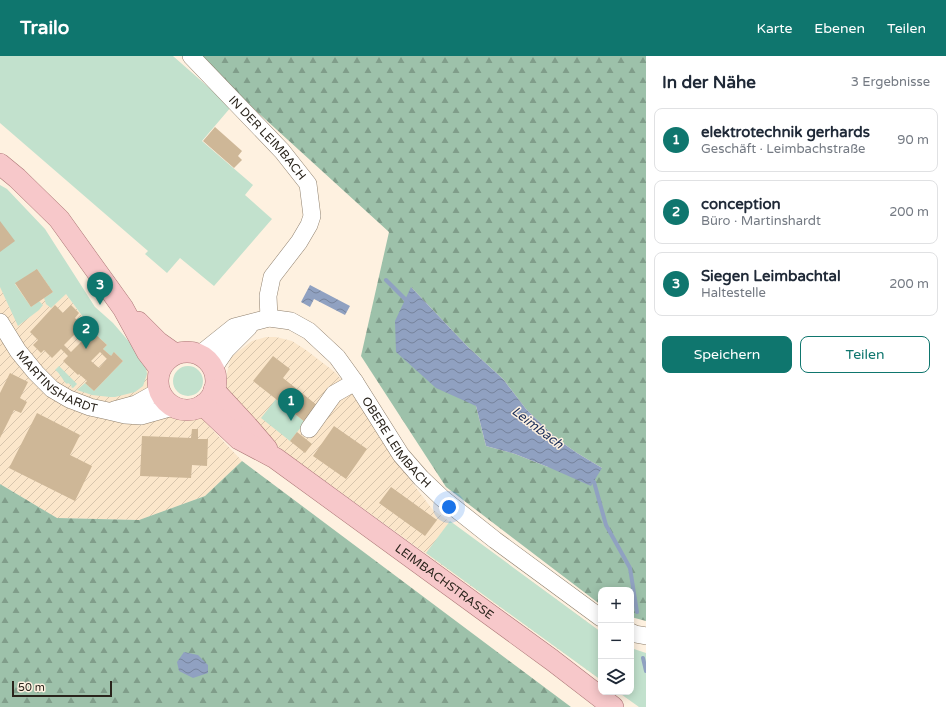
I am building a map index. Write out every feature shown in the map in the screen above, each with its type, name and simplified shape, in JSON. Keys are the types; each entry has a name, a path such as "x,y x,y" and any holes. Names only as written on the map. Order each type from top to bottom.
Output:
{"main road":[{"path":"0,164 17,178 59,219 123,308 147,352 160,369"},
{"path":"123,308 158,342 175,354"},
{"path":"187,352 199,354 207,360 213,369 216,380 208,398 193,409 183,410 173,407 167,403 160,391 158,376 160,369 166,360 175,354 187,352"},
{"name":"LEIMBACHSTRASSE","path":"208,398 239,439 275,458 552,660 613,707"}],"street":[{"name":"IN DER LEIMBACH","path":"192,56 282,151 308,184 312,206 312,216 299,242 272,277 262,320"},
{"name":"OBERE LEIMBACH","path":"199,354 234,328 262,320 291,321 309,331 337,357 355,382 401,455 421,478 442,498 501,544 598,616"},
{"path":"213,369 226,350 241,334 262,320"},
{"name":"MARTINSHARDT","path":"0,322 18,351 36,373 52,389 69,399 125,415 141,416 173,407"},
{"path":"309,429 334,394 355,382"},
{"name":"MARTINSHARDT","path":"108,411 136,404 160,391"},
{"path":"634,633 646,636"}],"shaded area":[{"path":"0,227 66,294 86,321 147,352 158,376 158,384 163,397 167,403 173,407 183,410 193,409 242,461 205,496 139,520 57,518 0,484"},
{"path":"266,337 276,337 292,341 336,373 352,394 393,457 432,509 598,630 598,678 281,449 227,398 227,373 231,357 252,341"}],"green space":[{"path":"0,56 173,56 231,107 202,141 253,185 245,195 272,219 214,286 180,258 167,273 145,254 148,251 0,123"},
{"path":"196,56 646,56 646,621 634,618 634,587 598,587 598,603 446,487 361,356 389,232","holes":["411,287 468,347 503,379 526,409 557,439 602,468 548,467 515,454 486,446 476,406"]},
{"path":"0,185 7,189 45,229 95,307 113,323 131,344 146,367 147,374 143,386 135,392 110,397 92,395 77,390 85,383 94,391 123,361 114,352 111,356 103,349 107,345 92,331 96,326 86,321 66,294 51,308 46,304 44,298 53,292 37,269 15,284 31,307 39,301 43,305 39,310 18,326 0,287"},
{"path":"59,366 77,384 73,388 65,382 55,370"},
{"path":"188,366 199,370 203,381 199,392 188,396 177,392 173,381 177,370"},
{"path":"276,399 305,422 290,441 261,418"},
{"path":"242,461 571,707 0,707 0,484 57,518 139,520 205,496"},
{"path":"450,521 598,630 598,678 426,553"},
{"path":"634,649 646,653 646,707 639,707 622,695 634,695"}],"water":[{"path":"310,285 350,306 345,315 314,299 310,307 301,302"},
{"path":"411,287 468,347 503,379 526,409 557,439 602,468 591,486 515,454 486,446 476,406 436,388 396,352 395,321"},
{"path":"184,652 198,655 208,665 208,673 193,678 179,671 177,662"}],"building":[{"path":"215,127 242,151 238,156 242,160 234,168 203,141"},
{"path":"0,221 15,241 0,252"},
{"path":"37,269 53,292 31,307 15,283"},
{"path":"55,305 63,313 71,305 79,313 75,318 83,326 64,345 71,352 92,331 107,345 103,349 111,356 114,352 123,361 94,391 85,383 87,381 63,361 68,356 61,349 52,358 44,350 41,353 33,345 38,340 30,332","holes":["100,352 107,359 99,368 91,361"]},
{"path":"273,356 290,369 283,378 318,406 305,422 253,381"},
{"path":"10,373 28,382 20,398 27,402 21,413 14,410 0,438 0,393"},
{"path":"37,413 80,435 70,455 92,466 75,501 9,468"},
{"path":"334,426 367,449 346,479 313,456"},
{"path":"192,429 198,429 198,439 208,439 207,466 192,465 191,478 140,476 142,436 191,438"},
{"path":"297,432 312,444 305,453 290,441"},
{"path":"391,487 437,520 425,536 379,503"}],"waterway":[{"name":"Leimbach","path":"386,280 408,303"},
{"name":"Leimbach","path":"590,479 594,482 606,525 630,568 637,612"},
{"name":"Leimbach","path":"643,658 646,671"}],"place":[{"name":"Siegen Leimbachtal","path":"100,305"},
{"name":"conception","path":"86,349"},
{"name":"elektrotechnik gerhards","path":"291,421"}]}
